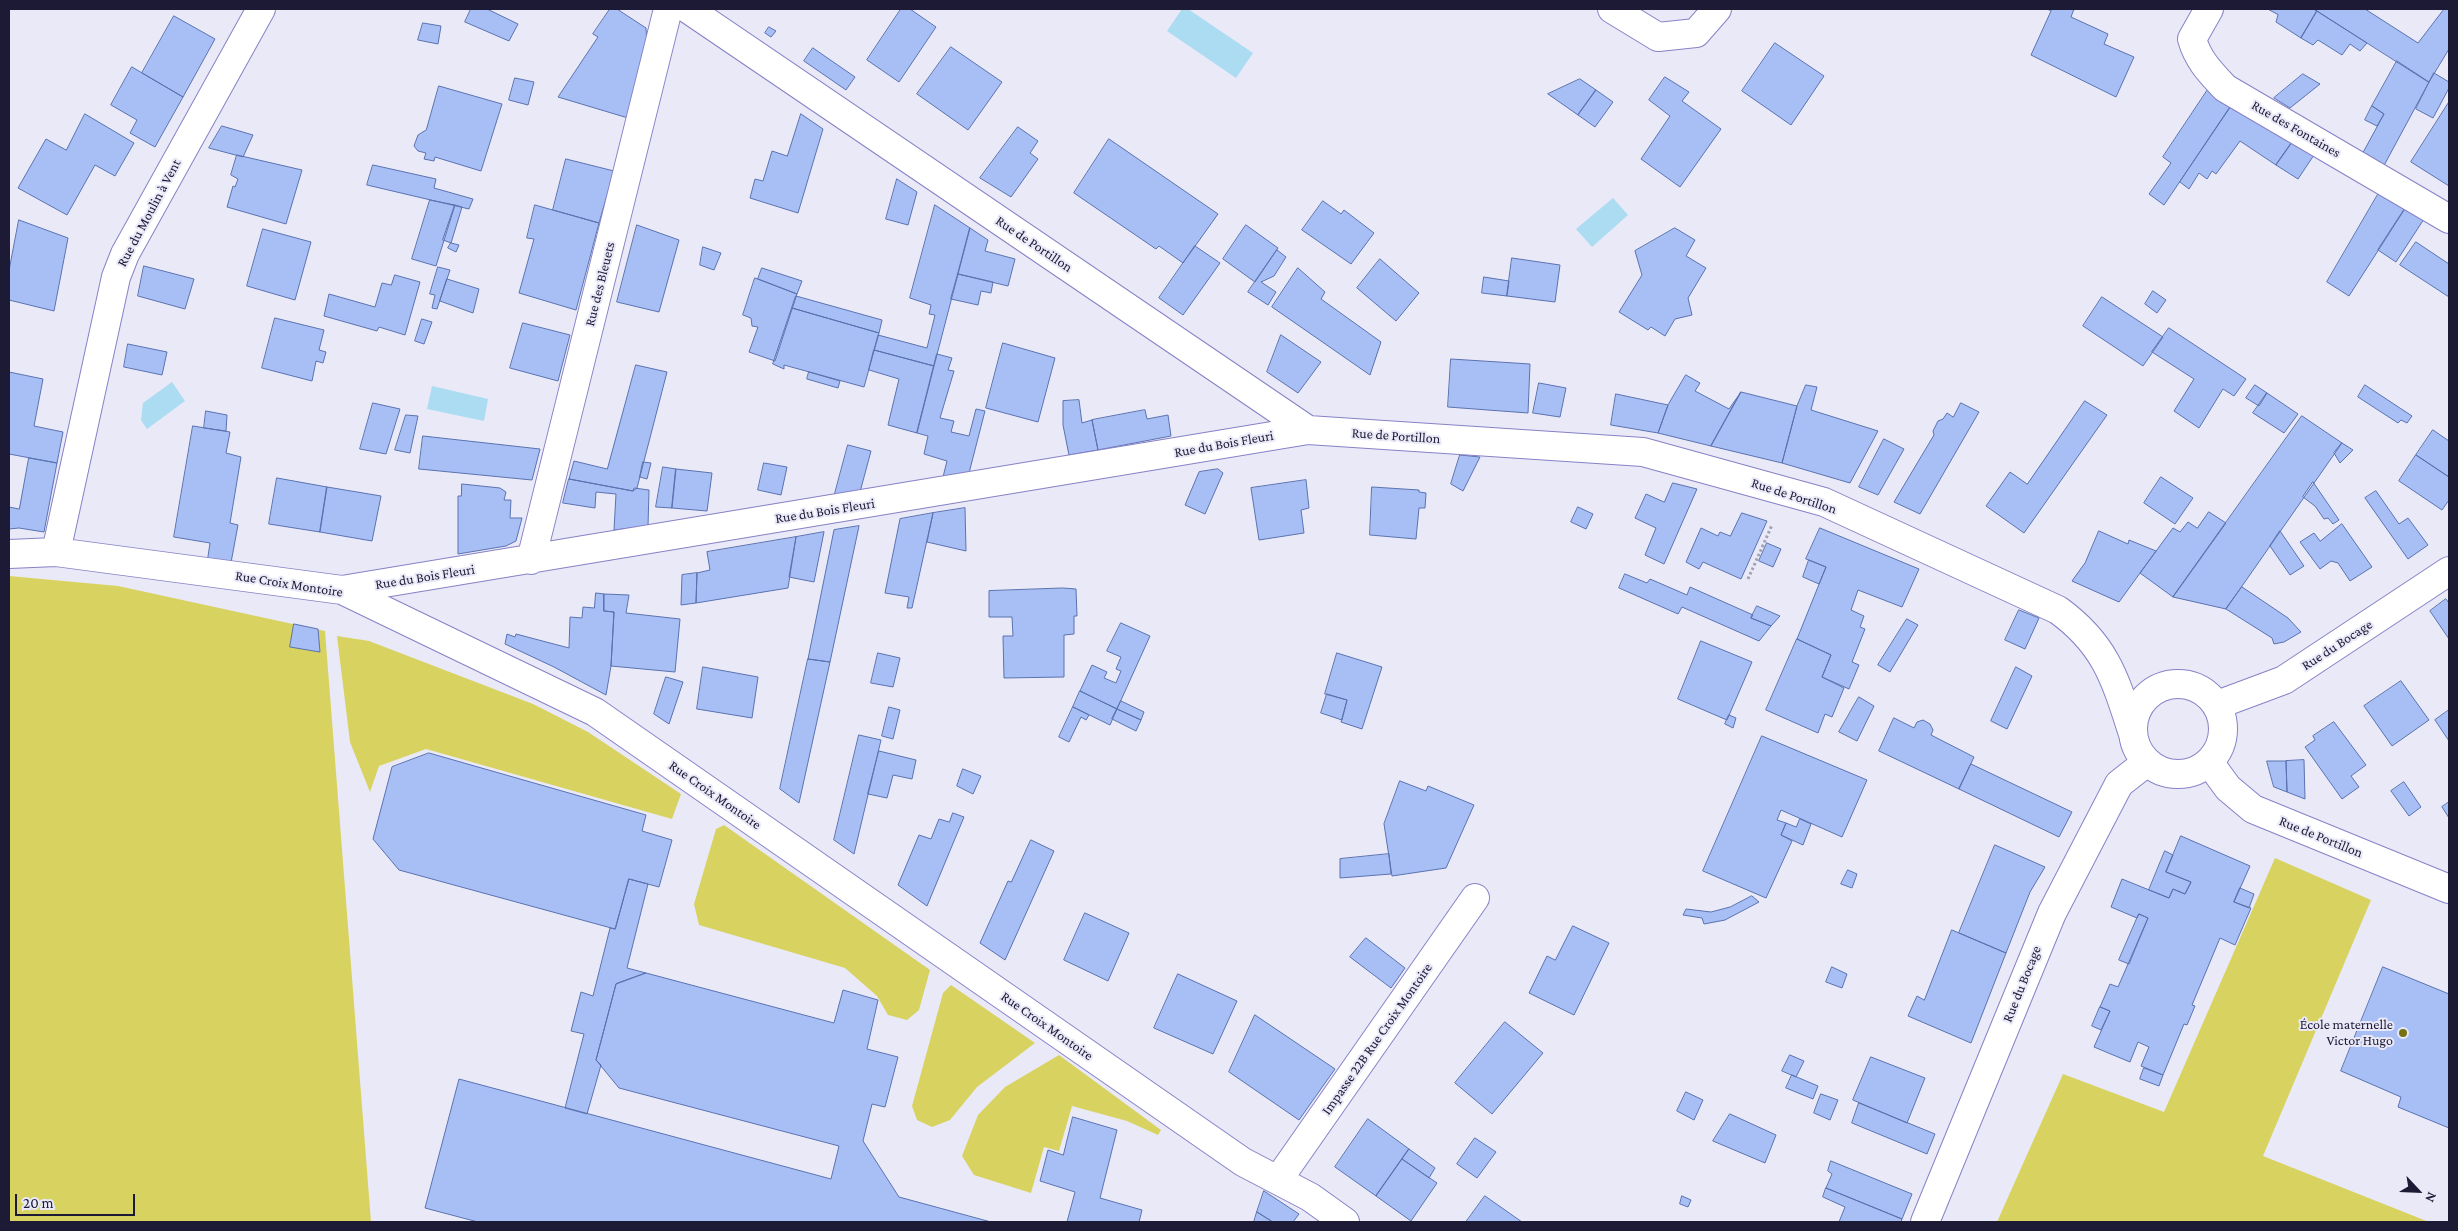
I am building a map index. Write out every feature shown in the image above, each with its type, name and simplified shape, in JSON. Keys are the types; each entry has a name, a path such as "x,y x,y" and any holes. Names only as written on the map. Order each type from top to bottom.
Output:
{"street":[{"name":"Rue du Moulin à Vent","path":"56,552 116,277 125,254 261,9"},
{"name":"Rue des Bleuets","path":"532,560 668,9"},
{"name":"Rue de Portillon","path":"688,9 1308,430 1643,452 1824,502 2058,610 2078,624 2107,661 2132,731"},
{"path":"1612,9 1658,37 1696,33 1717,9"},
{"name":"Rue des Fontaines","path":"2209,9 2192,39 2203,65 2225,88 2449,219"},
{"name":"Rue du Bois Fleuri","path":"342,590 1308,430"},
{"name":"Rue Croix Montoire","path":"9,554 56,552 342,590 595,712 1188,1125 1243,1162 1310,1197 1345,1222"},
{"name":"Rue du Bocage","path":"2217,705 2284,680 2449,571"},
{"path":"2179,683 2194,686 2207,694 2217,705 2222,720 2222,735 2218,750 2209,762 2195,770 2179,774 2160,771 2147,762 2135,746 2132,731 2134,715 2141,702 2152,691 2164,685 2179,683"},
{"name":"Rue du Bocage","path":"1925,1222 2052,912 2119,784 2147,762"},
{"name":"Rue de Portillon","path":"2209,762 2228,788 2253,809 2449,889"},
{"name":"Impasse 22B Rue Croix Montoire","path":"1278,1180 1475,898"}],"path":[{"path":"1748,579 1786,492"}],"shaded area":[{"path":"9,576 118,586 325,631 371,1222 9,1222"},
{"path":"337,636 369,641 533,704 588,732 681,794 672,819 426,749 379,766 370,792 350,742"},
{"path":"724,825 930,970 919,1010 907,1020 888,1015 877,996 845,968 699,925 694,904 716,829"},
{"path":"2275,858 2371,900 2263,1156 2429,1222 1997,1222 2063,1074 2164,1112"},
{"path":"951,985 1035,1043 977,1087 950,1120 932,1127 917,1120 912,1106 943,993"},
{"path":"1059,1055 1161,1130 1158,1135 1127,1121 1072,1106 1059,1151 1044,1147 1031,1193 974,1175 962,1156 978,1115 1005,1087"}],"water":[{"path":"1182,9 1188,9 1253,53 1236,78 1167,31"},
{"path":"1613,198 1628,215 1592,247 1576,229"},
{"path":"172,382 185,401 147,429 141,420 143,403"},
{"path":"432,386 488,399 484,421 427,409"}],"building":[{"path":"471,9 487,9 518,24 509,41 465,22"},
{"path":"610,9 617,9 646,28 647,46 628,118 558,97 598,37 593,34"},
{"path":"901,9 910,9 936,27 899,82 867,60"},
{"path":"2047,9 2074,9 2071,17 2108,34 2104,44 2134,57 2116,97 2031,55 2051,11"},
{"path":"2268,9 2314,9 2317,11 2301,38 2276,22 2278,15"},
{"path":"2314,9 2365,9 2418,43 2444,9 2449,9 2449,49 2429,82"},
{"path":"2317,11 2367,43 2360,51 2350,44 2342,55 2318,40 2313,45 2301,38"},
{"path":"174,16 215,39 183,97 142,73"},
{"path":"423,23 441,26 438,44 418,40"},
{"path":"769,27 776,31 771,37 765,33"},
{"path":"1775,43 1824,76 1791,125 1742,91"},
{"path":"951,47 1002,82 968,130 917,94"},
{"path":"813,48 855,77 846,90 804,61"},
{"path":"2397,61 2429,82 2381,171 2360,158 2384,114 2372,106"},
{"path":"132,67 183,97 155,147 130,133 137,120 111,105"},
{"path":"2434,73 2449,82 2449,88 2433,118 2416,109"},
{"path":"2303,74 2320,84 2290,108 2274,98"},
{"path":"1665,77 1689,92 1682,101 1721,129 1680,187 1641,159 1670,116 1649,100"},
{"path":"515,78 534,82 528,105 509,100"},
{"path":"1580,79 1596,90 1578,115 1548,94"},
{"path":"439,86 502,104 481,171 435,157 434,161 424,159 426,153 418,151 414,146 418,135 426,130"},
{"path":"2209,88 2233,103 2164,205 2149,194 2171,163 2163,157"},
{"path":"1596,90 1613,102 1595,127 1578,115"},
{"path":"2449,102 2449,186 2411,162"},
{"path":"2233,103 2295,138 2276,165 2240,141 2216,174 2212,171 2207,179 2199,173 2189,189 2180,182"},
{"path":"2372,106 2384,114 2377,126 2365,120"},
{"path":"85,114 134,143 115,176 95,165 67,215 18,188 46,139 66,150"},
{"path":"801,114 823,129 798,213 750,198 755,179 763,181 772,151 787,156"},
{"path":"222,126 253,135 243,157 209,148"},
{"path":"1018,127 1038,141 1030,153 1038,159 1011,197 980,178"},
{"path":"2295,138 2316,152 2298,179 2276,165"},
{"path":"1109,139 1218,214 1183,263 1159,246 1156,249 1074,193"},
{"path":"237,155 302,170 286,224 227,207 233,186 235,187 238,179 231,175"},
{"path":"566,159 614,171 599,223 553,210"},
{"path":"373,165 436,179 434,188 473,199 469,209 367,185"},
{"path":"897,179 917,192 908,225 886,219"},
{"path":"2380,191 2406,207 2349,296 2327,282"},
{"path":"430,200 455,205 436,266 412,259"},
{"path":"1323,201 1341,214 1344,210 1374,233 1351,264 1302,230"},
{"path":"455,205 462,207 451,243 443,240"},
{"path":"535,205 599,223 576,310 519,293 534,239 527,238"},
{"path":"935,205 970,228 934,366 874,350 878,335 927,348 935,315 929,314 931,305 910,298"},
{"path":"2406,207 2424,219 2396,262 2378,250"},
{"path":"19,220 68,238 54,311 9,300 9,271"},
{"path":"637,225 679,240 659,312 617,302"},
{"path":"1246,225 1278,248 1255,282 1223,259"},
{"path":"970,228 988,240 985,251 1015,259 1008,286 958,274"},
{"path":"1675,228 1695,240 1686,256 1706,268 1688,298 1692,315 1675,319 1665,336 1651,327 1648,330 1619,312 1642,275 1635,251"},
{"path":"263,229 311,242 295,300 247,286"},
{"path":"2416,242 2449,264 2449,297 2400,265"},
{"path":"451,243 459,245 456,252 448,248"},
{"path":"1195,246 1220,263 1183,315 1159,298"},
{"path":"703,247 721,253 714,270 700,265"},
{"path":"1277,250 1286,257 1274,276 1261,282 1276,292 1268,305 1248,292"},
{"path":"1512,258 1560,265 1555,302 1507,296"},
{"path":"1380,259 1419,293 1396,321 1357,288"},
{"path":"144,266 194,279 185,309 138,296"},
{"path":"438,267 450,270 437,309 432,308 435,295 430,294"},
{"path":"762,268 802,281 797,294 758,279"},
{"path":"1298,268 1325,292 1321,299 1381,342 1370,375 1272,307"},
{"path":"958,274 993,282 991,293 981,291 978,305 951,299"},
{"path":"395,275 420,282 405,335 379,327 377,331 324,316 329,294 375,307 382,283 391,285"},
{"path":"1484,277 1509,281 1507,296 1482,293"},
{"path":"755,278 797,294 775,361 749,352 758,327 752,326 751,318 743,315"},
{"path":"447,279 479,289 473,313 440,301"},
{"path":"2153,291 2166,300 2157,313 2145,304"},
{"path":"796,296 882,320 879,333 792,308"},
{"path":"2102,297 2163,337 2143,366 2083,326"},
{"path":"792,308 879,333 864,387 784,365 784,369 773,364"},
{"path":"275,318 324,330 319,350 326,352 323,363 316,361 312,381 262,368"},
{"path":"422,319 432,322 424,344 415,341"},
{"path":"523,323 570,335 558,381 510,368"},
{"path":"2169,328 2246,379 2234,396 2223,389 2199,428 2174,411 2194,379 2152,352"},
{"path":"1281,335 1321,362 1298,393 1267,372"},
{"path":"1003,343 1055,358 1038,422 986,408"},
{"path":"128,344 167,352 162,375 124,367"},
{"path":"874,350 934,366 917,433 888,425 899,379 869,370"},
{"path":"937,354 952,358 948,370 954,371 940,418 954,421 951,432 969,436 976,409 985,411 969,473 943,477 947,461 924,454 928,436 917,433"},
{"path":"1451,359 1530,364 1528,413 1448,407"},
{"path":"636,365 667,372 637,488 633,491 569,479 574,461 607,469"},
{"path":"9,372 43,379 34,426 63,432 57,463 9,454"},
{"path":"809,372 840,381 838,388 807,379"},
{"path":"1686,375 1700,383 1695,391 1729,409 1741,392 1711,446 1658,433 1668,405"},
{"path":"1539,383 1566,388 1560,417 1533,413"},
{"path":"1806,385 1817,387 1811,410 1878,431 1850,483 1782,463 1797,406"},
{"path":"2255,385 2267,393 2259,406 2246,398"},
{"path":"2365,385 2412,416 2407,423 2401,420 2398,423 2358,397"},
{"path":"1741,392 1797,406 1782,463 1711,446"},
{"path":"2267,393 2298,414 2284,433 2253,413"},
{"path":"1616,394 1668,405 1658,433 1611,425"},
{"path":"1079,400 1082,423 1092,420 1098,450 1069,455 1063,425 1063,401"},
{"path":"2085,401 2107,415 2024,533 1986,506 2010,472 2027,484"},
{"path":"373,403 400,409 386,454 360,449"},
{"path":"1961,403 1979,412 1920,514 1894,502 1934,435 1933,431 1938,421 1943,419 1947,413 1953,417"},
{"path":"1145,410 1147,419 1168,415 1171,436 1098,450 1092,420"},
{"path":"206,411 227,415 226,431 204,428"},
{"path":"406,415 418,416 410,453 395,450"},
{"path":"2302,416 2342,443 2226,609 2173,597"},
{"path":"193,426 230,432 226,453 241,457 230,523 238,525 230,568 207,563 210,543 174,537"},
{"path":"2433,430 2449,441 2449,477 2416,455"},
{"path":"423,436 540,449 532,480 419,469"},
{"path":"1884,439 1904,449 1878,495 1859,487"},
{"path":"2342,443 2353,450 2340,463 2334,453"},
{"path":"848,445 871,451 860,492 834,497"},
{"path":"1460,455 1480,457 1463,491 1451,484"},
{"path":"2416,455 2449,477 2449,500 2442,510 2399,481"},
{"path":"29,458 57,463 44,532 19,528 9,529 9,507 19,509"},
{"path":"643,462 651,463 647,479 640,477"},
{"path":"764,463 787,467 781,495 758,490"},
{"path":"663,467 676,469 672,508 656,507"},
{"path":"676,469 712,473 707,511 672,508"},
{"path":"1218,469 1223,473 1205,514 1185,505 1199,472"},
{"path":"2161,477 2193,498 2175,524 2144,503"},
{"path":"277,478 327,487 320,532 269,524"},
{"path":"569,479 633,491 634,488 649,490 648,526 614,530 616,494 596,492 595,508 563,503"},
{"path":"1306,480 1309,508 1301,510 1304,533 1259,540 1251,488"},
{"path":"2313,482 2339,520 2333,524 2328,518 2324,519 2315,506 2303,497"},
{"path":"1673,483 1697,489 1664,564 1645,555 1656,528 1635,518 1646,494 1664,502"},
{"path":"462,484 500,488 506,492 504,500 511,500 510,518 522,518 516,541 506,546 458,554 458,496 461,496"},
{"path":"327,487 381,496 372,541 320,532"},
{"path":"1372,487 1419,490 1419,492 1426,493 1425,508 1419,508 1416,539 1370,535"},
{"path":"2376,491 2399,524 2408,518 2428,545 2408,559 2365,498"},
{"path":"1578,507 1593,514 1586,529 1571,522"},
{"path":"965,508 966,551 927,542 933,513"},
{"path":"2209,512 2226,523 2173,597 2140,573 2173,528 2180,532 2188,522 2197,528"},
{"path":"933,513 912,608 907,608 909,597 885,593 900,519"},
{"path":"1742,513 1767,521 1741,579 1703,562 1699,569 1686,562 1701,528 1718,536 1720,532 1730,536"},
{"path":"2342,524 2372,567 2350,581 2338,563 2331,561 2320,569 2300,542 2314,533 2320,541"},
{"path":"859,526 830,662 808,659 834,530"},
{"path":"1820,528 1919,569 1902,607 1858,590 1851,610 1864,616 1860,627 1865,629 1852,662 1859,665 1849,689 1822,677 1831,655 1797,639 1826,567 1806,559"},
{"path":"2099,531 2128,544 2129,540 2156,551 2119,602 2072,581 2085,563"},
{"path":"2280,531 2304,566 2290,575 2270,546"},
{"path":"824,532 814,582 789,577 796,537"},
{"path":"796,537 788,588 696,603 697,573 710,570 707,552"},
{"path":"1767,543 1781,549 1773,567 1759,561"},
{"path":"1809,560 1826,567 1819,584 1803,577"},
{"path":"697,573 696,603 681,605 682,575"},
{"path":"1625,574 1647,583 1650,579 1687,595 1690,587 1753,615 1751,618 1771,626 1759,641 1682,607 1678,614 1619,588"},
{"path":"2242,587 2288,618 2301,632 2284,642 2274,644 2272,638 2226,609"},
{"path":"1076,589 1077,616 1074,616 1074,634 1064,635 1064,677 1004,678 1003,636 1013,636 1012,617 989,617 989,591"},
{"path":"596,593 604,594 604,611 614,612 611,666 606,695 554,667 505,644 507,634 515,637 516,634 569,648 570,617 582,618 583,607 594,608"},
{"path":"604,594 629,595 626,613 680,619 675,672 611,666 614,612 604,611"},
{"path":"2446,599 2449,603 2449,639 2430,611"},
{"path":"1757,606 1780,616 1771,626 1751,618"},
{"path":"2019,610 2039,618 2025,649 2005,640"},
{"path":"1907,619 1918,625 1890,672 1878,665"},
{"path":"1121,623 1150,636 1117,709 1080,691 1092,665 1107,672 1104,678 1116,683 1121,671 1116,669 1121,657 1107,651"},
{"path":"294,624 318,629 320,652 290,647"},
{"path":"1797,639 1831,655 1822,677 1844,688 1832,717 1825,714 1818,733 1766,710"},
{"path":"1701,641 1752,662 1727,720 1678,699"},
{"path":"878,653 900,658 893,687 871,683"},
{"path":"1337,653 1382,667 1362,729 1341,722 1347,700 1325,694"},
{"path":"808,659 830,662 799,803 780,789"},
{"path":"703,667 758,677 752,718 697,709"},
{"path":"2016,667 2032,676 2007,729 1991,721"},
{"path":"666,677 683,682 669,724 654,714"},
{"path":"2401,681 2429,720 2392,746 2364,706"},
{"path":"1080,691 1117,709 1110,725 1073,707"},
{"path":"1327,694 1347,700 1342,720 1321,713"},
{"path":"1859,697 1874,706 1857,741 1839,732"},
{"path":"1121,701 1144,712 1141,720 1117,709"},
{"path":"889,707 900,710 893,739 882,736"},
{"path":"1073,707 1089,715 1086,720 1081,717 1069,742 1059,737"},
{"path":"1117,709 1141,720 1136,731 1112,719"},
{"path":"2449,710 2449,741 2435,720"},
{"path":"1729,715 1736,718 1733,728 1725,724"},
{"path":"1894,718 1914,728 1917,722 1923,720 1930,724 1933,730 1931,735 1974,757 1959,789 1879,751"},
{"path":"2334,722 2366,765 2351,776 2359,787 2342,799 2305,747 2315,740 2313,736"},
{"path":"859,735 881,740 854,854 834,840"},
{"path":"1762,736 1867,780 1842,837 1781,810 1777,820 1786,823 1781,835 1792,841 1766,898 1703,871"},
{"path":"879,751 916,760 912,779 893,775 887,798 868,794"},
{"path":"429,753 646,815 642,831 672,840 659,887 629,879 615,929 399,870 373,839 392,767"},
{"path":"2304,760 2305,799 2287,792 2286,761"},
{"path":"2267,761 2286,761 2287,792 2274,787"},
{"path":"1971,764 2072,812 2059,837 1959,789"},
{"path":"963,769 981,776 973,794 957,786"},
{"path":"1400,781 1426,791 1428,786 1474,805 1446,868 1392,876 1384,824"},
{"path":"2404,782 2421,807 2409,816 2391,791"},
{"path":"2449,802 2449,818 2442,807"},
{"path":"953,813 964,817 927,906 898,885 919,835 931,839 939,819 949,822"},
{"path":"1800,819 1811,824 1803,845 1781,835 1786,823 1796,827"},
{"path":"2181,836 2250,866 2234,902 2251,908 2235,945 2220,938 2192,1005 2195,1006 2187,1025 2184,1024 2163,1075 2141,1066 2149,1047 2138,1042 2130,1062 2094,1047 2110,1011 2100,1007 2110,984 2118,987 2148,918 2139,914 2137,918 2111,907 2122,879 2169,898 2173,889 2185,894 2191,882 2166,872"},
{"path":"1031,840 1054,851 1005,960 980,943 1008,881 1011,882"},
{"path":"1995,845 2045,867 2030,892 2006,953 1959,933"},
{"path":"2165,851 2173,855 2166,872 2191,882 2185,894 2173,889 2169,898 2149,890"},
{"path":"1389,854 1391,874 1340,878 1340,859"},
{"path":"1848,870 1857,874 1852,888 1841,884"},
{"path":"629,879 648,884 627,968 646,973 616,984 596,1060 601,1065 587,1114 565,1108 584,1034 571,1031 581,992 593,996 610,928 615,929"},
{"path":"2240,888 2254,894 2249,908 2234,902"},
{"path":"1752,896 1759,902 1725,920 1704,924 1702,918 1683,915 1686,909 1711,912 1730,907"},
{"path":"1085,913 1129,933 1108,981 1064,960"},
{"path":"2139,914 2148,918 2129,964 2119,960"},
{"path":"1573,926 1609,943 1574,1015 1529,993 1547,956 1555,960"},
{"path":"1952,930 2006,953 1971,1043 1908,1016 1917,996 1924,1000"},
{"path":"1366,938 1405,968 1391,988 1350,957"},
{"path":"1832,967 1847,974 1842,988 1826,982"},
{"name":"École maternelle Victor Hugo","path":"2383,967 2449,994 2449,1128 2398,1107 2401,1097 2341,1071"},
{"path":"646,973 834,1023 843,990 878,1000 867,1049 898,1057 885,1107 872,1104 863,1141 899,1197 991,1222 478,1222 425,1208 459,1079 831,1179 839,1146 619,1088 596,1060 616,984"},
{"path":"1178,974 1237,1001 1213,1054 1154,1028"},
{"path":"2100,1007 2110,1011 2101,1030 2092,1026"},
{"path":"1255,1015 1335,1069 1299,1120 1229,1072"},
{"path":"1505,1022 1543,1053 1492,1114 1455,1083"},
{"path":"1790,1055 1804,1061 1796,1077 1782,1071"},
{"path":"1871,1057 1925,1078 1907,1123 1853,1100"},
{"path":"2144,1068 2163,1075 2159,1086 2140,1079"},
{"path":"1792,1075 1818,1086 1813,1099 1786,1088"},
{"path":"1686,1092 1703,1100 1694,1120 1677,1111"},
{"path":"1821,1094 1838,1100 1830,1120 1814,1113"},
{"path":"1859,1103 1935,1134 1927,1154 1852,1123"},
{"path":"1730,1114 1776,1135 1765,1163 1713,1141"},
{"path":"1073,1117 1117,1130 1100,1198 1142,1210 1139,1222 1067,1222 1075,1192 1040,1181 1048,1150 1063,1155"},
{"path":"1368,1119 1409,1149 1376,1196 1335,1167"},
{"path":"1475,1138 1496,1152 1477,1178 1457,1164"},
{"path":"1409,1149 1435,1168 1429,1178 1402,1159"},
{"path":"1402,1159 1437,1183 1411,1221 1376,1196"},
{"path":"1831,1161 1912,1194 1902,1219 1826,1188 1832,1174 1828,1171"},
{"path":"1826,1188 1902,1219 1901,1222 1839,1222 1845,1207 1823,1197"},
{"path":"1264,1191 1299,1214 1293,1222 1273,1222 1257,1212"},
{"path":"1485,1196 1522,1222 1466,1222"},
{"path":"1682,1196 1691,1200 1688,1207 1680,1204"},
{"path":"1257,1212 1271,1221 1271,1222 1254,1222"}],"place":[{"name":"École maternelle Victor Hugo","path":"2403,1033"}]}
